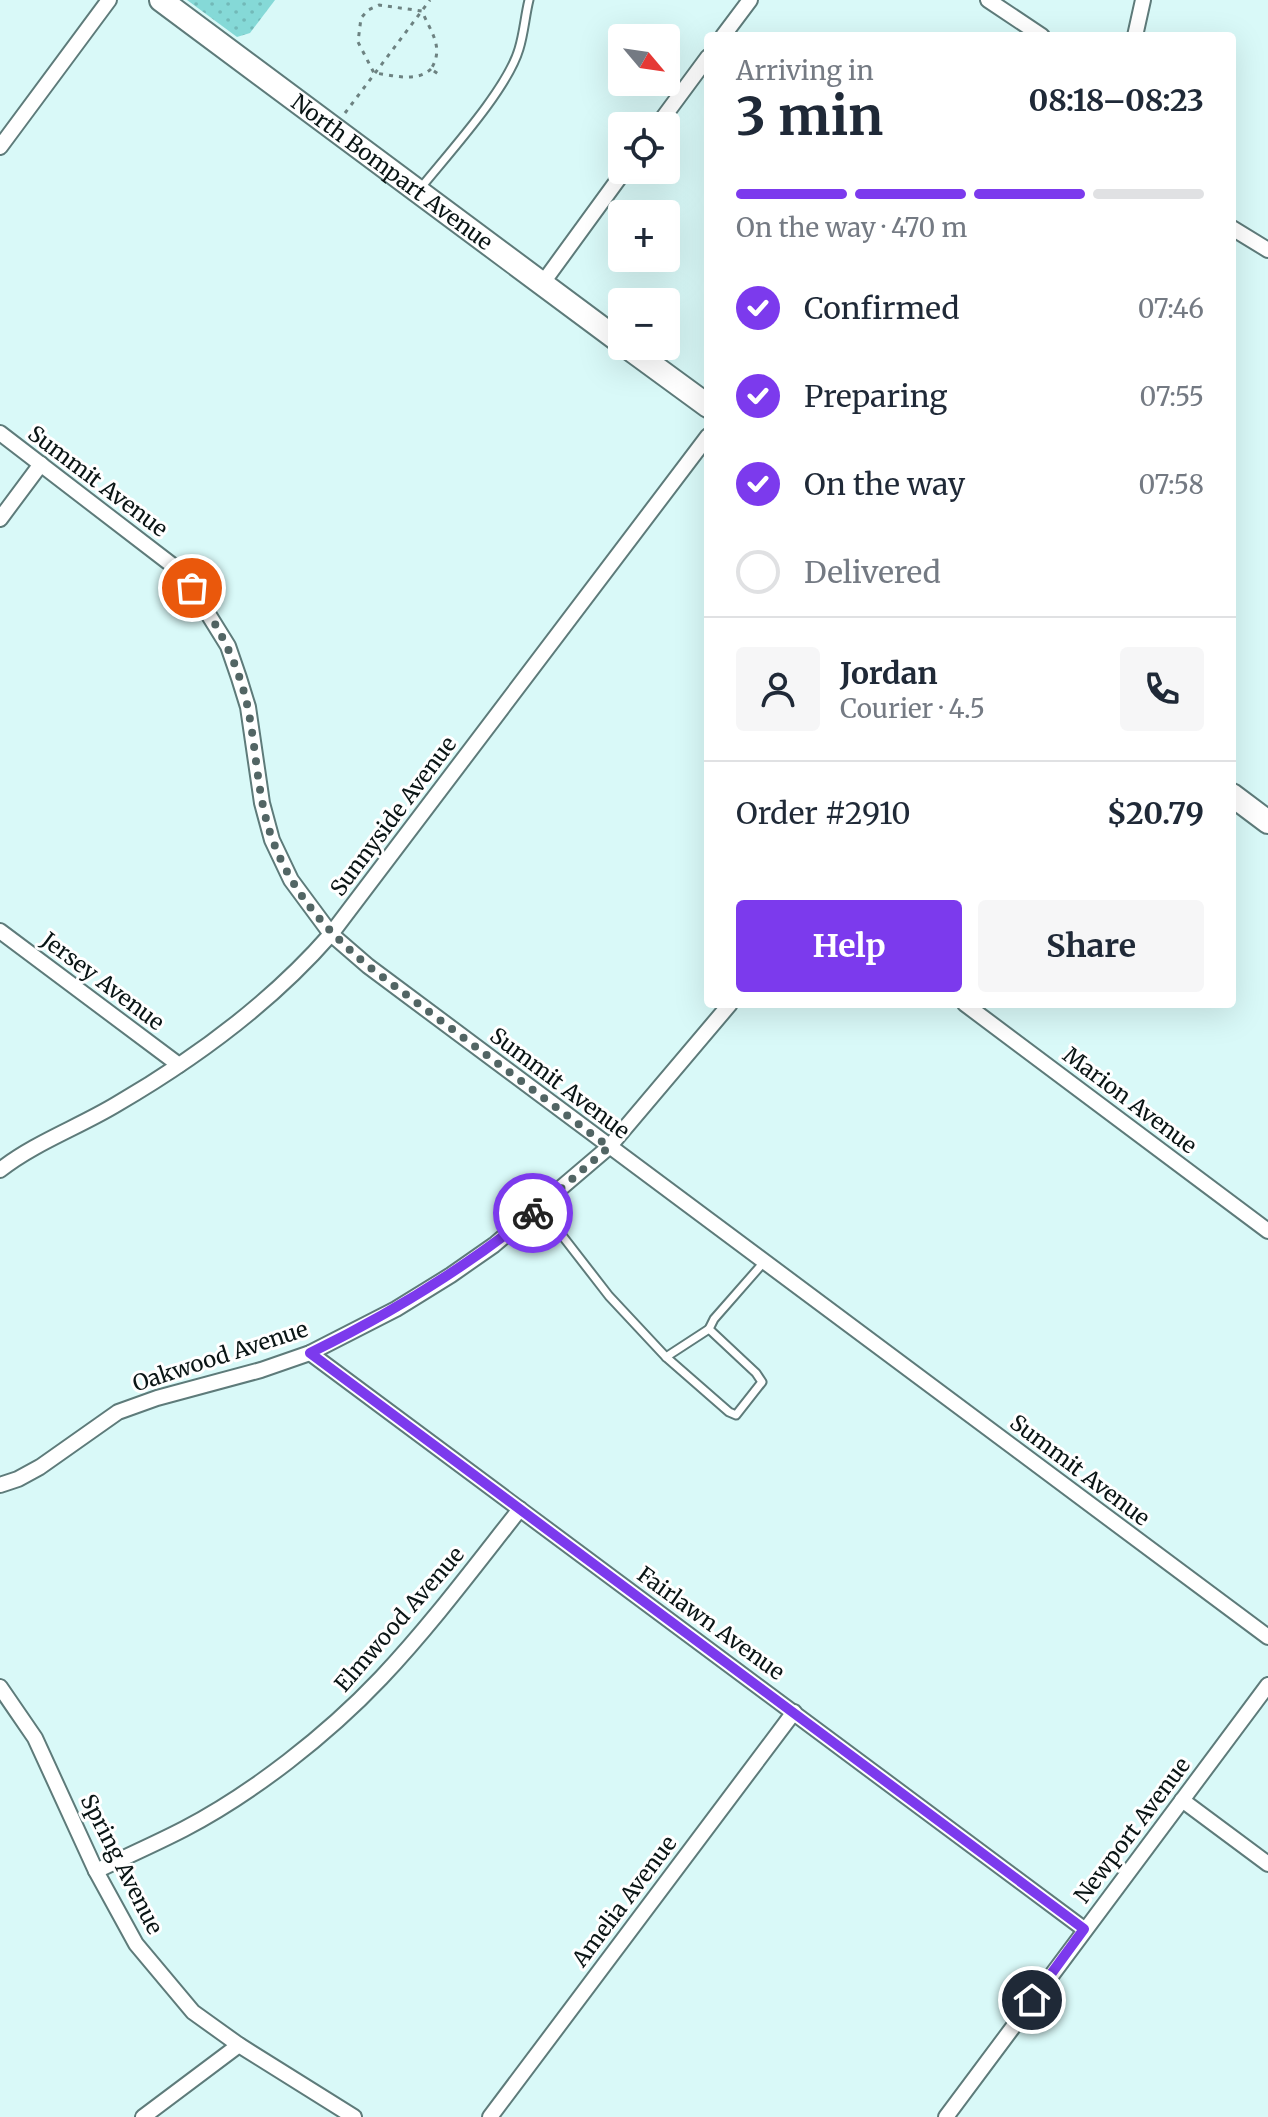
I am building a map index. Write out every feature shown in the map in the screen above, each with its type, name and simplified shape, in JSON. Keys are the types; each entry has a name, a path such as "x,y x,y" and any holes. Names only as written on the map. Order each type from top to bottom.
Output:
{"street":[{"path":"0,147 109,0"},
{"name":"North Bompart Avenue","path":"161,0 608,333"},
{"path":"726,32 750,0"},
{"path":"988,0 1036,32"},
{"path":"1136,32 1143,0"},
{"path":"667,112 704,62"},
{"path":"542,284 615,184"},
{"path":"1236,230 1268,250"},
{"name":"North Bompart Avenue","path":"645,360 704,403"},
{"name":"Summit Avenue","path":"0,433 172,565 212,617 228,646 248,707 262,803 272,840 291,880 331,934 368,966 609,1147 1268,1637"},
{"name":"Sunnyside Avenue","path":"0,1170 179,1065 228,1031 305,964 331,934 704,441"},
{"path":"0,519 41,464"},
{"path":"1236,798 1268,822"},
{"name":"Jersey Avenue","path":"0,931 179,1065"},
{"name":"Oakwood Avenue","path":"0,1485 40,1467 118,1412 310,1353 396,1309 451,1275 494,1245 609,1147 727,1008"},
{"name":"Marion Avenue","path":"970,1008 1268,1231"},
{"name":"Fairlawn Avenue","path":"310,1353 1084,1929"},
{"name":"Elmwood Avenue","path":"96,1871 186,1828 289,1760 334,1723 399,1658 520,1509"},
{"name":"Newport Avenue","path":"946,2117 1268,1685"},
{"name":"Spring Avenue","path":"0,1687 35,1738 96,1871 136,1944 193,2012 239,2045 354,2117"},
{"name":"Amelia Avenue","path":"490,2117 794,1712"},
{"path":"1182,1800 1268,1864"},
{"path":"143,2117 239,2045"}],"lane":[{"path":"418,192 510,69 519,50 529,0"},
{"path":"540,1207 609,1296 666,1357 736,1415 762,1382 709,1329"},
{"path":"666,1357 709,1329 714,1319 764,1262"}],"path":[{"path":"333,128 430,0"},
{"path":"374,73 358,42 361,18 379,5 422,11"},
{"path":"374,73 414,77 427,74 431,69 438,51 422,11"},
{"path":"431,69 441,76"}],"shaded area":[{"path":"187,0 275,0 250,33 237,37"}],"way so far":[{"path":"192,588 228,646 248,707 262,803 272,840 291,880 312,910 331,934 368,966 609,1147 533,1213"}],"route":[{"path":"533,1213 451,1275 396,1309 310,1353 1084,1929 1032,2000"}]}
